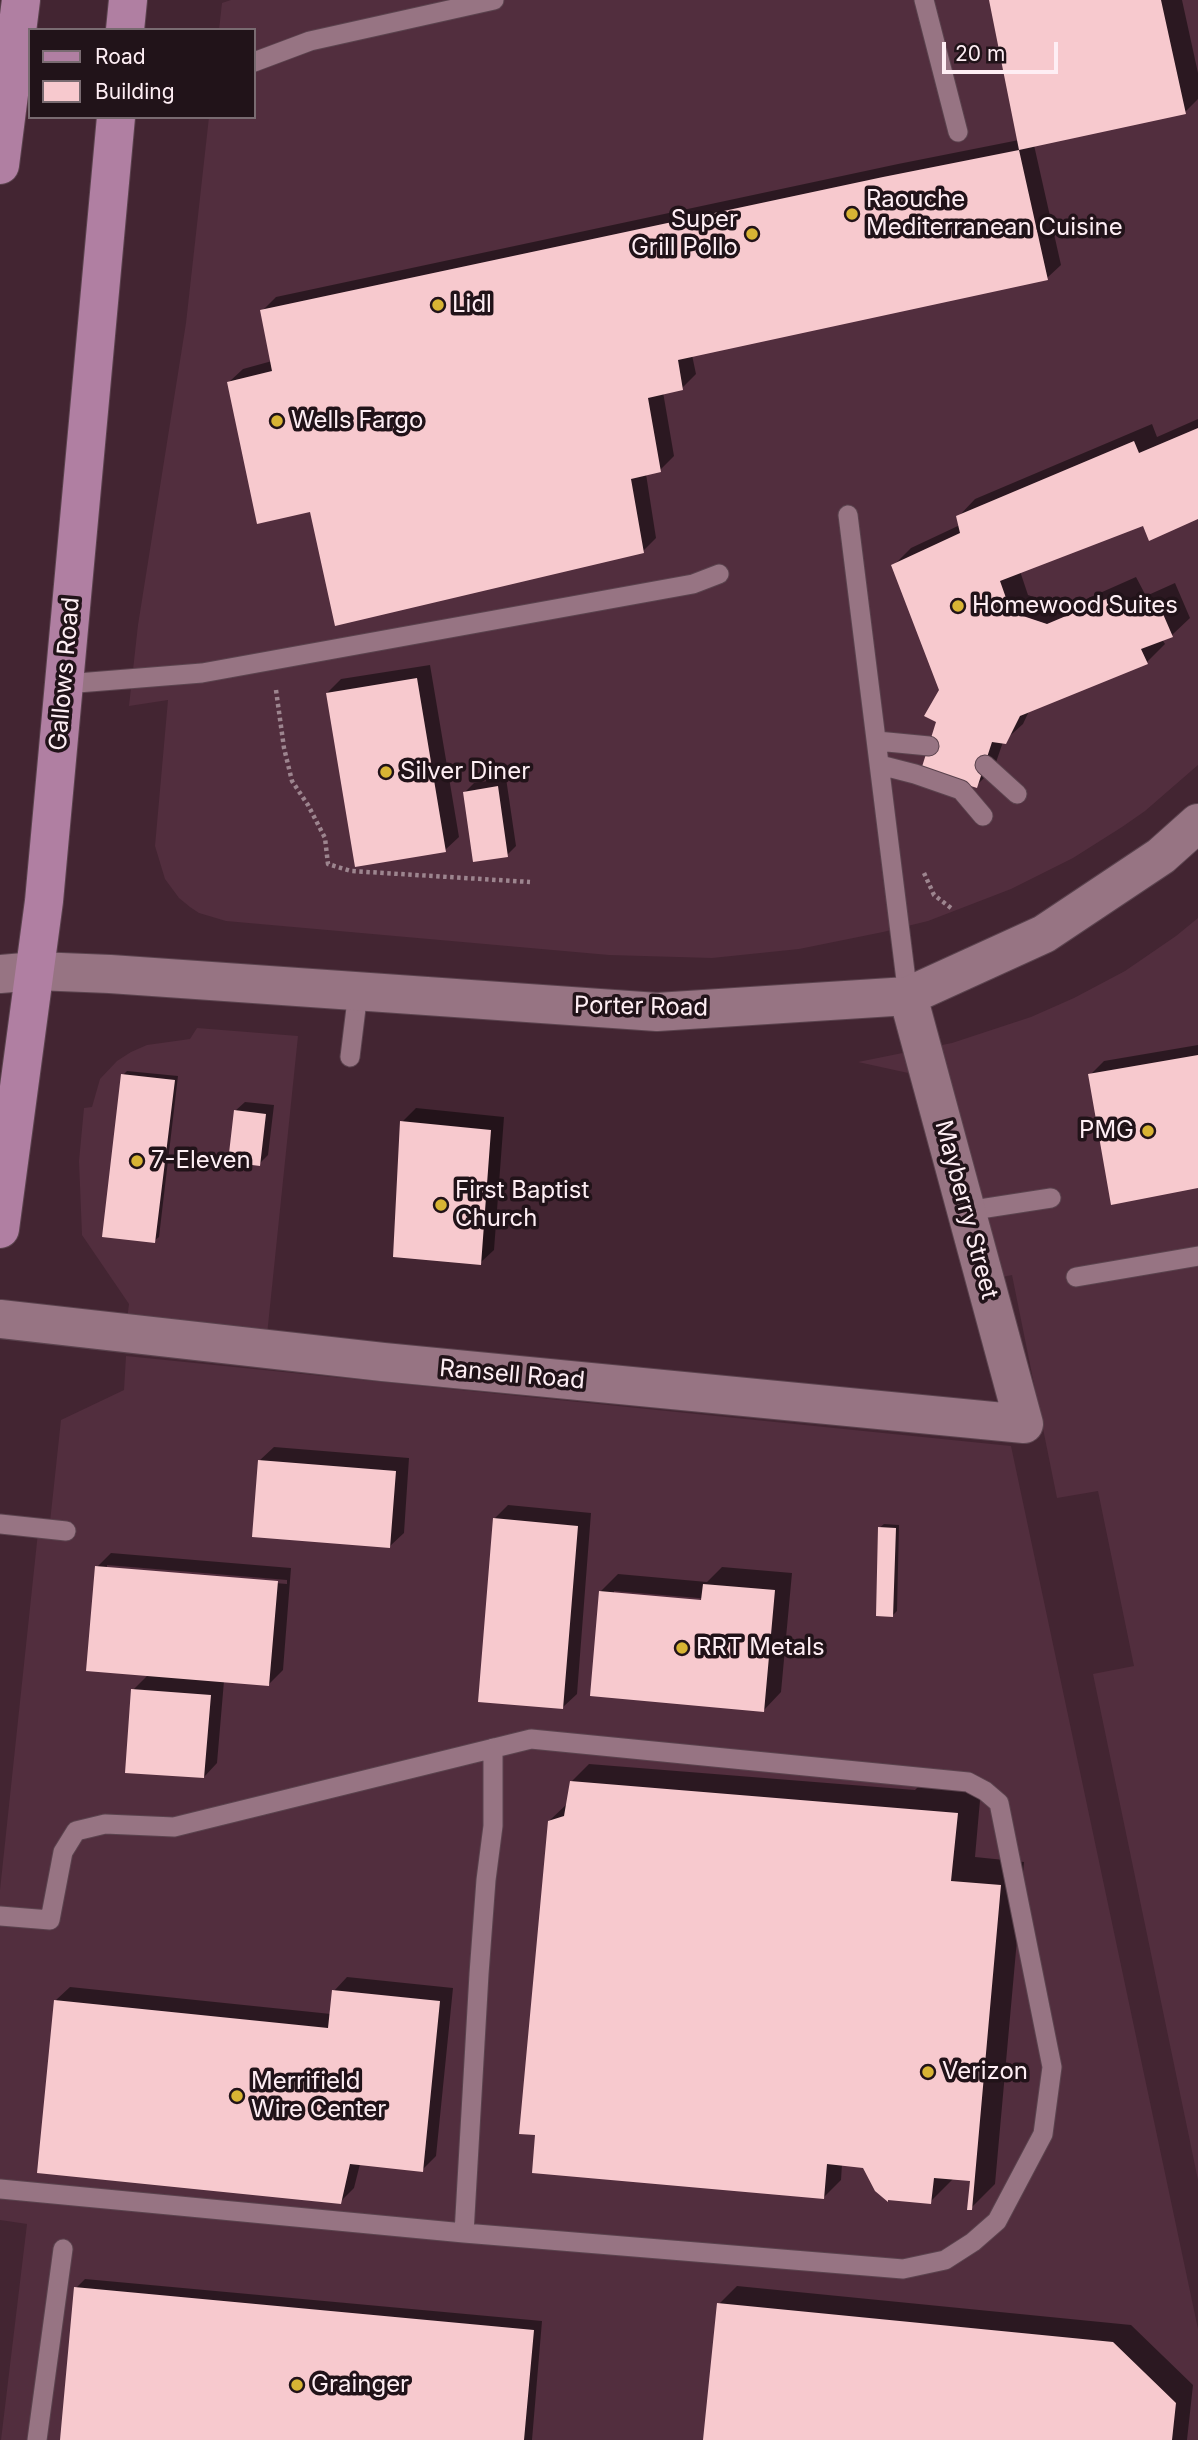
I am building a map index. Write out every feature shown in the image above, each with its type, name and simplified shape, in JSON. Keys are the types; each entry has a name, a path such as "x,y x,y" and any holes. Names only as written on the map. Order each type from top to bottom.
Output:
{"main road":[{"path":"0,165 20,0"},
{"path":"125,28 128,0"},
{"name":"Gallows Road","path":"0,1229 18,973 65,684 84,448 116,119"}],"street":[{"name":"Porter Road","path":"18,973 110,974 657,1012 908,996 1044,934 1161,856 1198,823"},
{"name":"Mayberry Street","path":"908,996 1024,1424"},
{"name":"Ransell Road","path":"0,1319 395,1363 1024,1424"}],"lane":[{"path":"256,61 310,41 494,0"},
{"path":"924,0 958,132"},
{"path":"848,514 908,996"},
{"path":"65,684 202,673 693,584 719,574"},
{"path":"877,741 929,746"},
{"path":"880,765 961,790 983,816"},
{"path":"985,765 1017,794"},
{"path":"350,1057 358,992"},
{"path":"967,1211 1051,1198"},
{"path":"1076,1277 1198,1255"},
{"path":"0,1524 66,1531"},
{"path":"0,1916 50,1920 63,1852 76,1831 105,1824 174,1827 531,1739 968,1782 999,1803 1052,2067 1043,2134 998,2221 974,2242 944,2260 903,2269 464,2233 0,2189"},
{"path":"464,2233 479,1974 493,1826 493,1748"},
{"path":"37,2440 64,2249"}],"path":[{"path":"272,660 284,748 292,781 325,838 328,864 351,871 530,882"},
{"path":"923,869 934,895 951,908"}],"shaded area":[{"path":"231,0 1198,0 1198,765 1145,811 1122,827 1073,858 1011,889 928,921 799,949 712,958 609,955 226,921 199,913 190,907 179,898 165,879 155,846 168,700 129,706 138,625 186,323 209,119 256,119 256,28 219,28 222,3"},
{"path":"1198,918 1198,2180 1093,1674 1134,1666 1098,1491 1057,1498 1012,1275 977,1282 931,1078 858,1062 952,1043 1031,1017 1125,971"},
{"path":"197,1028 298,1036 267,1335 127,1320 129,1304 82,1235 79,1161 84,1108 92,1107 100,1079 117,1061 131,1052 147,1045 190,1039"},
{"path":"126,1356 1011,1446 1198,2329 1198,2440 1,2440 27,2224 0,2220 0,1890 39,1523 50,1522 61,1420 124,1390"}],"building":[{"path":"989,0 1161,0 1186,114 1019,150"},
{"path":"1019,150 1048,280 678,360 683,390 648,398 661,472 631,479 644,553 335,626 310,512 257,524 227,382 272,371 260,310"},
{"name":"Homewood Suites","path":"1198,428 1198,519 1149,541 1143,526 1000,581 1011,612 1047,624 1118,594 1128,613 1157,600 1173,637 1141,649 1148,664 1020,716 1006,744 992,742 977,788 921,770 936,722 924,716 939,690 891,565 960,533 956,516 1134,441 1139,453"},
{"name":"Silver Diner","path":"417,678 446,852 355,867 326,693"},
{"path":"498,786 508,857 473,862 463,792"},
{"name":"PMG","path":"1198,1055 1198,1188 1111,1205 1088,1074"},
{"path":"121,1074 175,1080 155,1243 102,1237"},
{"path":"234,1110 266,1114 260,1166 228,1162"},
{"path":"400,1121 491,1130 481,1265 393,1257"},
{"path":"258,1460 396,1471 390,1548 252,1537"},
{"path":"493,1518 578,1526 563,1709 478,1702"},
{"path":"878,1527 896,1528 893,1617 876,1616"},
{"path":"95,1566 278,1581 269,1686 86,1671"},
{"name":"RRT Metals","path":"703,1584 775,1590 764,1712 590,1696 599,1591 701,1600"},
{"path":"131,1689 211,1695 204,1778 125,1773"},
{"path":"570,1781 958,1813 951,1881 1001,1885 972,2210 967,2210 970,2181 934,2178 931,2204 888,2202 875,2191 863,2168 827,2164 824,2199 532,2173 535,2135 519,2134 548,1821 564,1816"},
{"name":"Merrifield Wire Center","path":"332,1990 440,2001 423,2172 350,2164 341,2204 37,2173 54,2000 328,2028"},
{"name":"Grainger","path":"74,2287 534,2330 524,2440 60,2440"},
{"path":"717,2303 1113,2342 1176,2403 1172,2440 703,2440"}],"place":[{"name":"Raouche Mediterranean Cuisine","path":"852,214"},
{"name":"Super Grill Pollo","path":"752,234"},
{"name":"Lidl","path":"438,305"},
{"name":"Wells Fargo","path":"277,421"},
{"name":"Homewood Suites","path":"958,606"},
{"name":"Silver Diner","path":"386,772"},
{"name":"PMG","path":"1148,1131"},
{"name":"7-Eleven","path":"137,1161"},
{"name":"First Baptist Church","path":"441,1205"},
{"name":"RRT Metals","path":"682,1648"},
{"name":"Verizon","path":"928,2072"},
{"name":"Merrifield Wire Center","path":"237,2096"},
{"name":"Grainger","path":"297,2385"}]}
